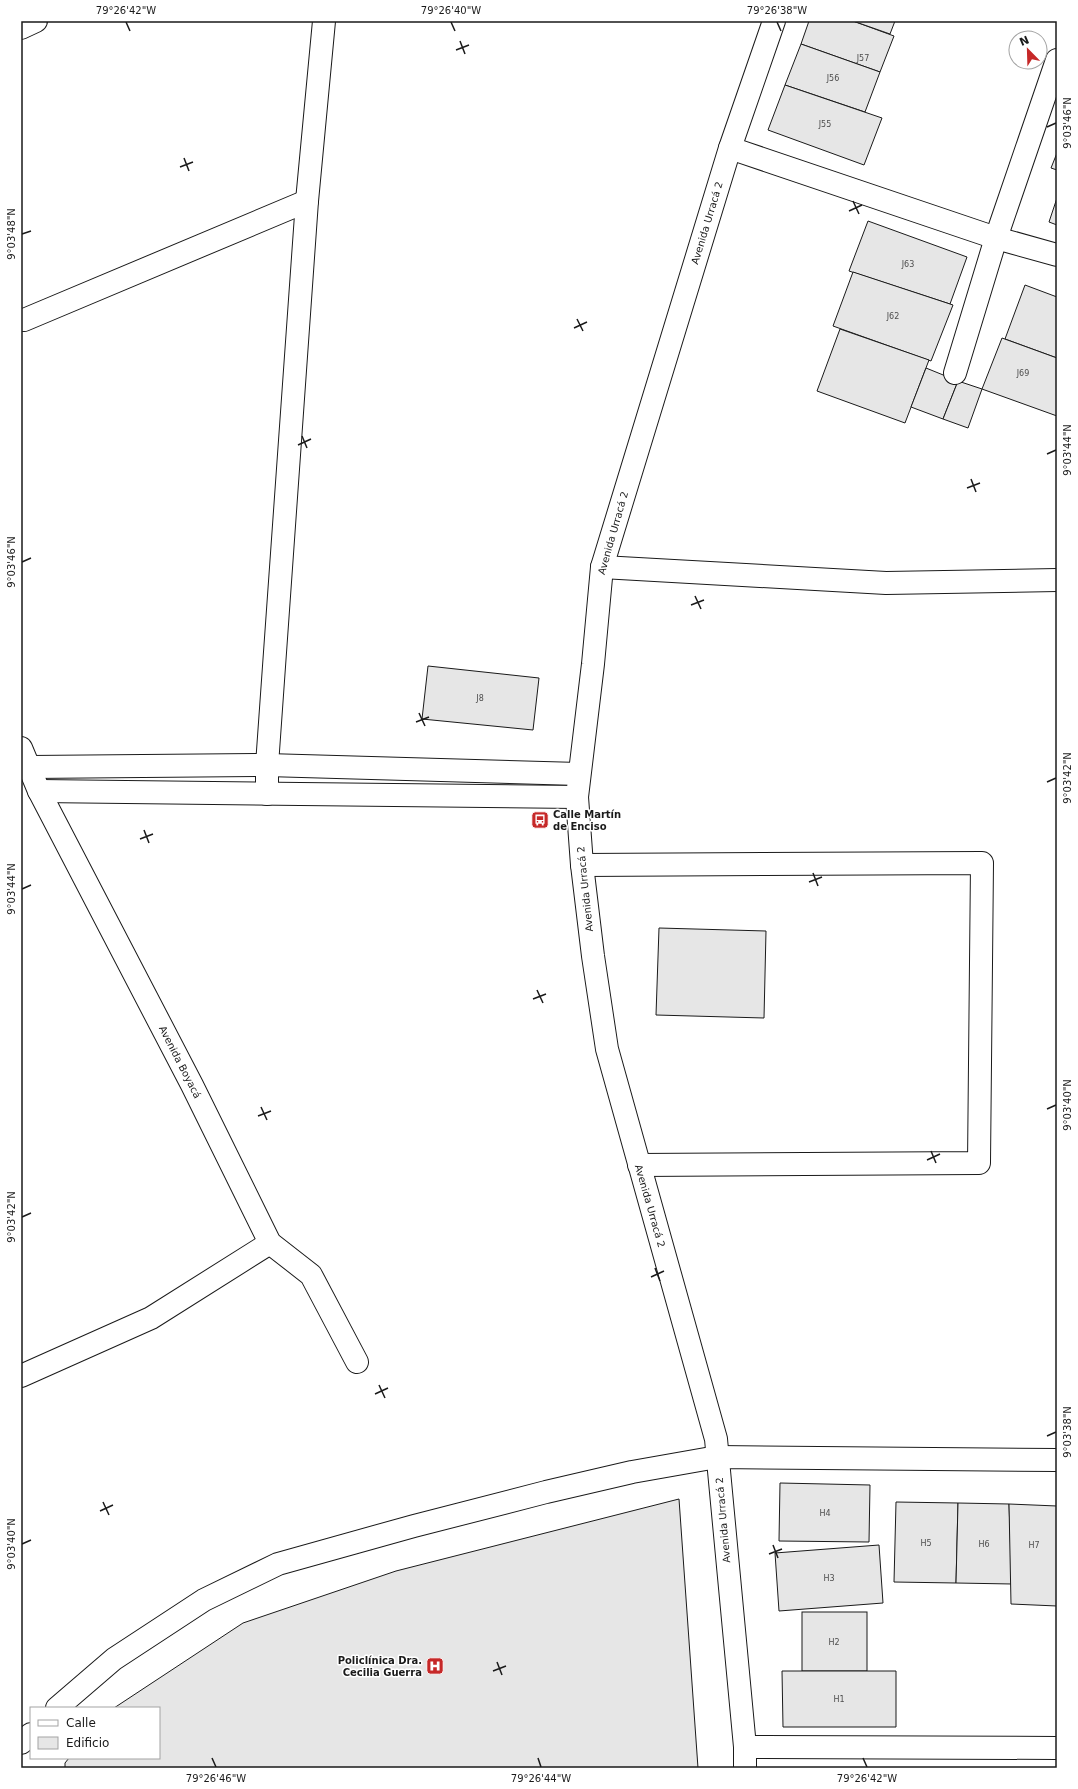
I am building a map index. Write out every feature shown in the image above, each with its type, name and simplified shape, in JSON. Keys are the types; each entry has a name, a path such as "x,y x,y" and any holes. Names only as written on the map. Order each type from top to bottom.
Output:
{"street":[{"path":"21,28 36,21"},
{"path":"267,794 267,766 307,202 324,21"},
{"name":"Avenida Urracá 2","path":"745,1758 716,1439 607,1049 593,956 582,865 577,798 593,664 602,567 730,148 774,21"},
{"path":"955,372 996,238 1057,60"},
{"path":"730,148 996,238 1057,255"},
{"path":"24,320 307,202"},
{"path":"602,567 886,583 1057,580"},
{"path":"26,758 579,774"},
{"name":"Avenida Boyacá","path":"26,758 39,791 192,1084 270,1243 311,1274 357,1362"},
{"path":"39,791 577,798"},
{"path":"582,865 982,863 979,1163 639,1165"},
{"path":"22,1374 151,1318 270,1243"},
{"path":"58,1707 114,1659 204,1600 278,1564 414,1526 546,1492 632,1472 717,1457 1057,1460"},
{"path":"21,1743 30,1735"},
{"path":"745,1758 1057,1748"}],"building":[{"path":"809,21 853,21 894,36 880,72 801,44"},
{"path":"853,21 895,21 890,34"},
{"path":"801,44 880,72 865,112 785,85"},
{"path":"785,85 882,118 864,165 768,130"},
{"path":"1057,153 1057,170 1051,168"},
{"path":"1057,198 1057,225 1049,222"},
{"path":"868,221 967,257 950,304 849,271"},
{"path":"853,272 953,305 931,361 833,326"},
{"path":"1025,285 1057,297 1057,358 1005,339"},
{"path":"840,329 929,360 905,423 817,391"},
{"path":"1002,338 1057,358 1057,416 982,389"},
{"path":"926,368 958,381 943,419 911,407"},
{"path":"958,381 982,389 968,428 943,419"},
{"path":"428,666 539,678 533,730 422,719"},
{"path":"659,928 766,931 764,1018 656,1015"},
{"path":"780,1483 870,1485 869,1542 779,1541"},
{"name":"Policlínica Dra. Cecilia Guerra","path":"679,1499 698,1768 65,1768 65,1763 68,1759 160,1759 160,1707 116,1707 243,1623 396,1571"},
{"path":"896,1502 958,1503 956,1583 894,1582"},
{"path":"958,1503 1009,1504 1012,1584 956,1583"},
{"path":"1009,1504 1057,1506 1057,1606 1011,1604"},
{"path":"879,1545 883,1603 779,1611 775,1553"},
{"path":"802,1612 867,1612 867,1671 802,1671"},
{"path":"782,1671 896,1671 896,1727 783,1727"}],"place":[{"name":"Calle Martín de Enciso","path":"540,820"},
{"name":"Policlínica Dra. Cecilia Guerra","path":"435,1666"}]}
